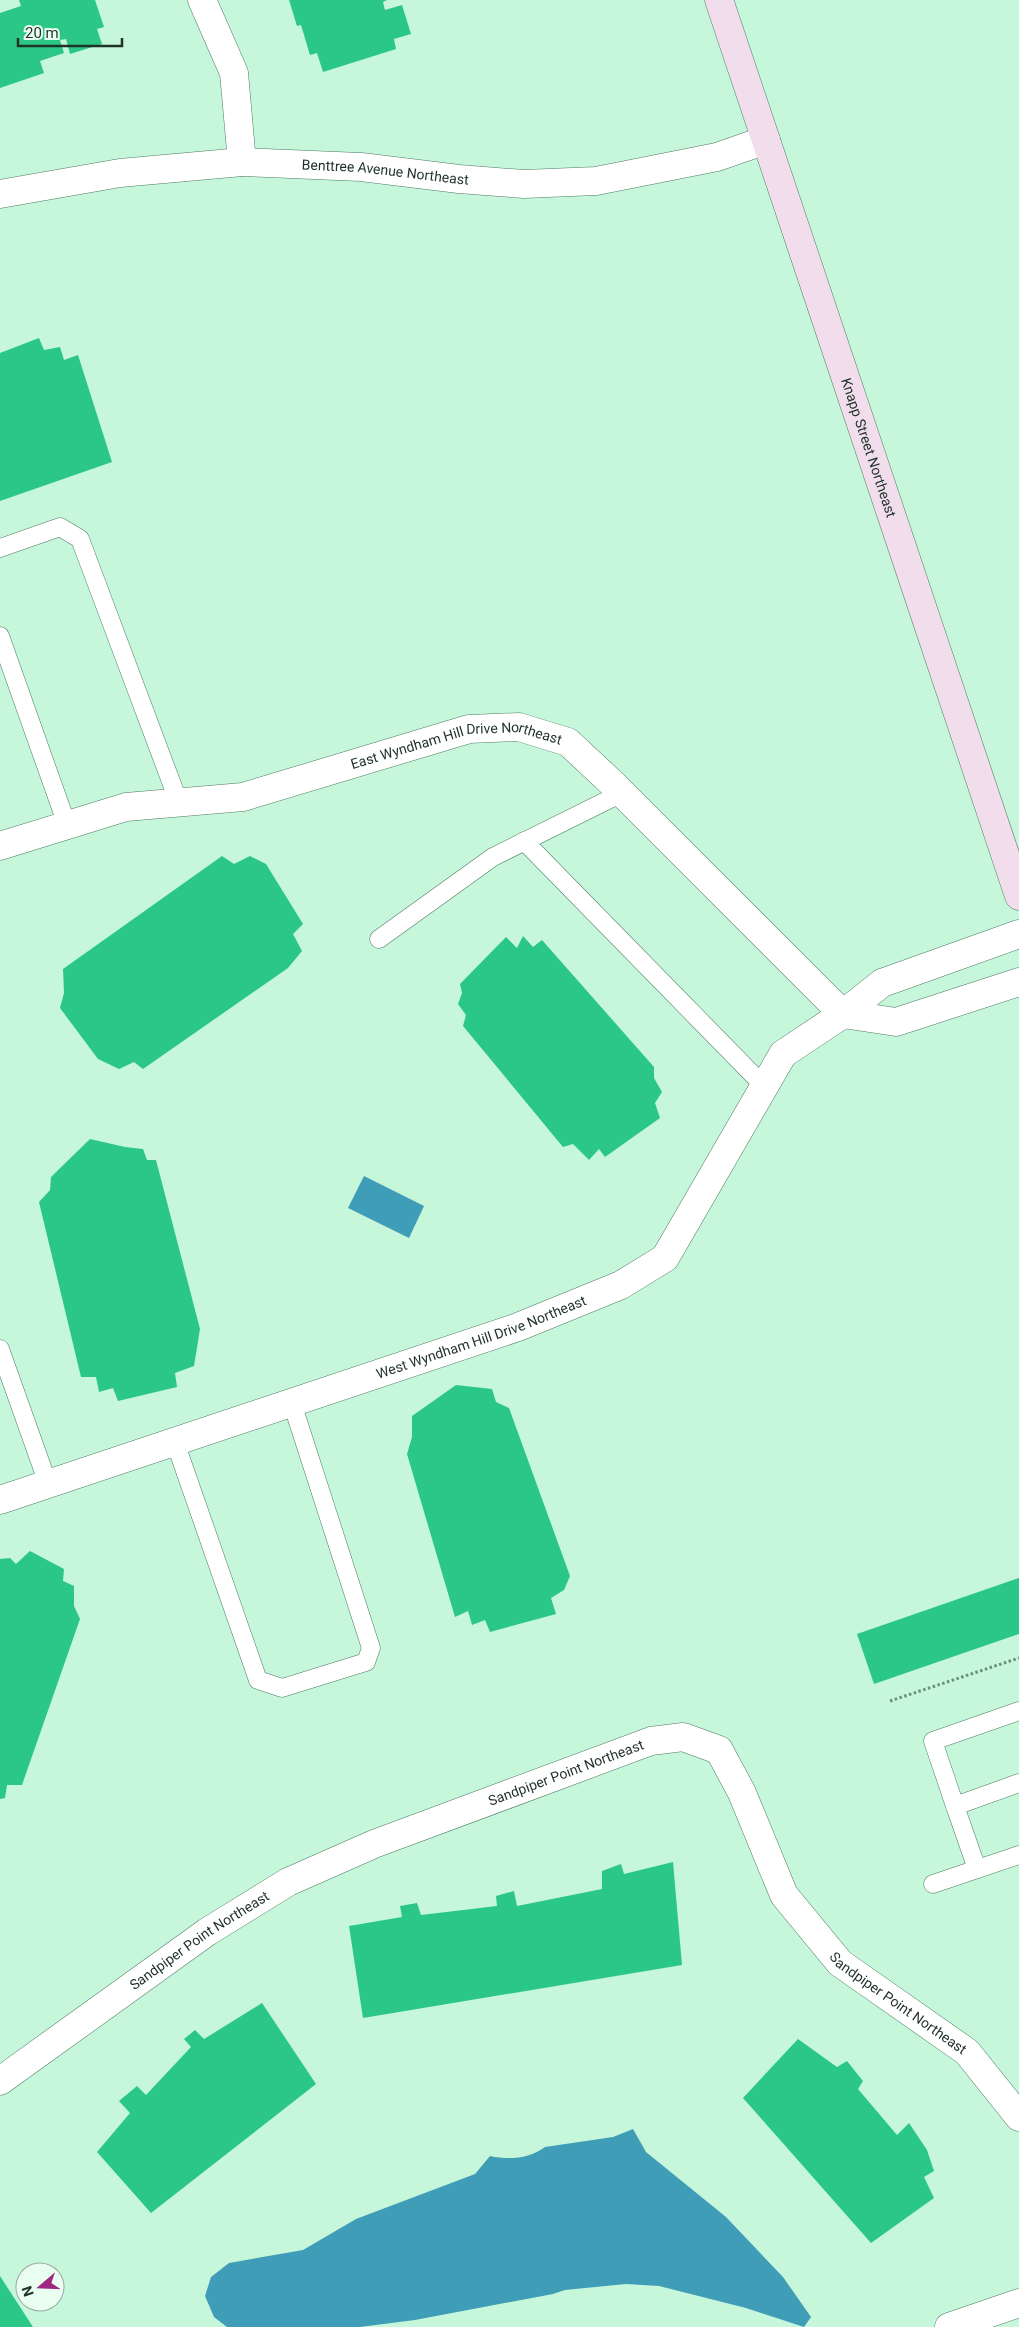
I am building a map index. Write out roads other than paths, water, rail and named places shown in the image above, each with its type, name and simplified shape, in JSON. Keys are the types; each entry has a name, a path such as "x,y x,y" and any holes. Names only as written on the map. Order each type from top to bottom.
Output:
{"main road":[{"name":"Knapp Street Northeast","path":"720,0 1019,896"}],"street":[{"path":"202,0 234,73 242,162"},
{"name":"Benttree Avenue Northeast","path":"0,194 120,173 242,162 361,167 459,180 524,184 596,181 717,157 766,140"},
{"name":"East Wyndham Hill Drive Northeast","path":"0,846 126,807 243,797 469,729 520,727 568,742 622,793 843,1014"},
{"name":"West Wyndham Hill Drive Northeast","path":"0,1500 518,1327 621,1285 665,1258 783,1054 843,1014 882,983 1019,934"},
{"path":"843,1014 896,1022 1019,982"},
{"name":"Sandpiper Point Northeast","path":"0,2080 207,1932 288,1882 374,1844 642,1744 683,1737 719,1750 742,1793 784,1895 840,1963 967,2052 1019,2117"},
{"path":"949,2327 1019,2304"}],"lane":[{"path":"0,548 60,527 80,539 179,802"},
{"path":"0,636 67,825"},
{"path":"379,939 493,857 622,793"},
{"path":"524,841 764,1086"},
{"path":"0,1349 48,1484"},
{"path":"175,1442 258,1680 282,1688 366,1662 371,1648 292,1403"},
{"path":"977,1869 933,1741 1019,1711"},
{"path":"955,1806 1019,1784"},
{"path":"933,1884 1019,1855"}],"water":[{"path":"364,1176 424,1206 409,1238 348,1208"},
{"path":"633,2129 646,2152 726,2217 783,2277 811,2317 804,2327 746,2308 659,2286 626,2284 565,2290 553,2294 415,2320 360,2327 227,2327 214,2317 205,2296 211,2277 229,2263 303,2250 356,2219 475,2174 490,2156 519,2158 545,2147 613,2137"}]}
